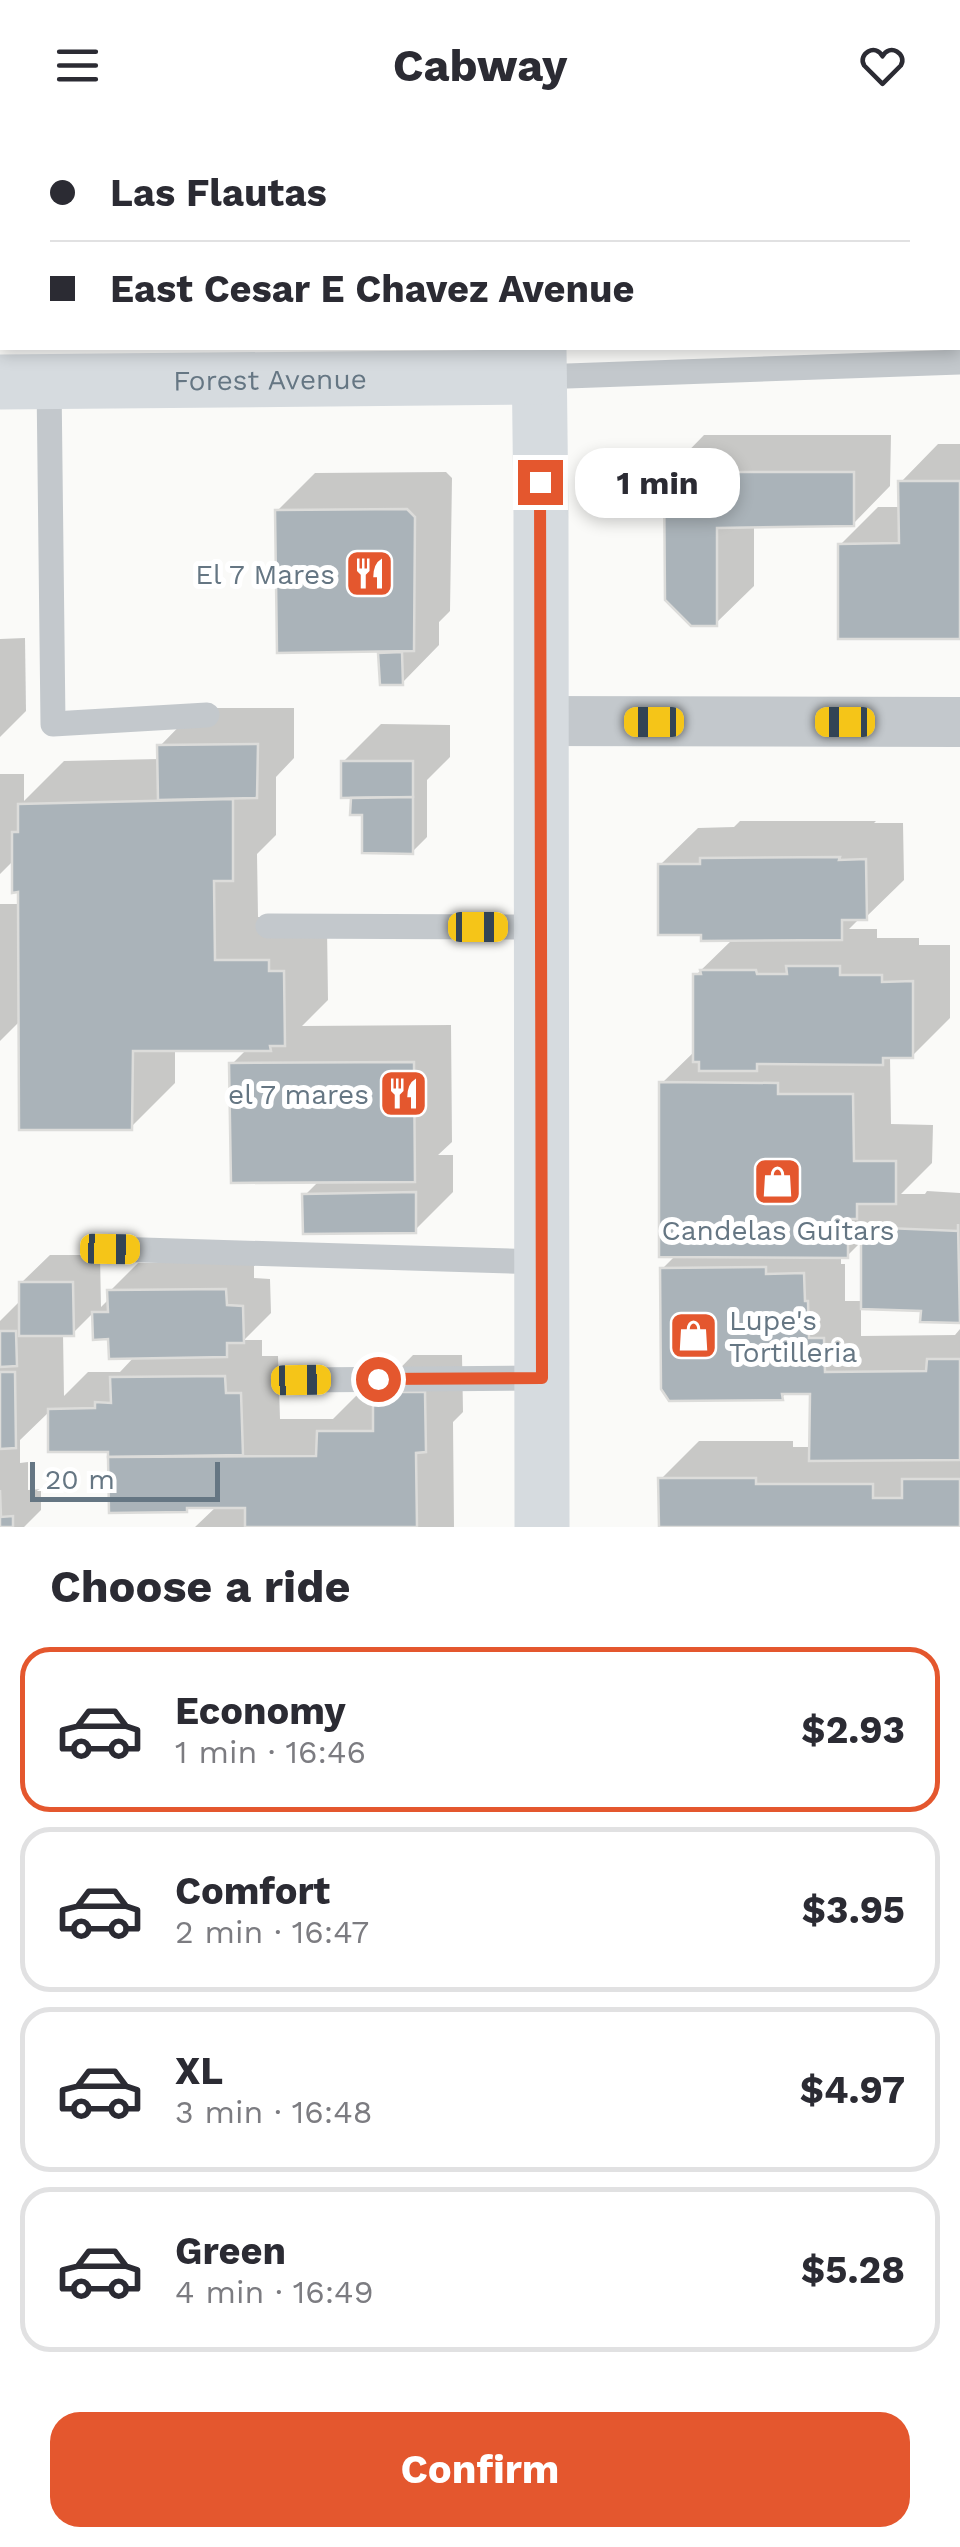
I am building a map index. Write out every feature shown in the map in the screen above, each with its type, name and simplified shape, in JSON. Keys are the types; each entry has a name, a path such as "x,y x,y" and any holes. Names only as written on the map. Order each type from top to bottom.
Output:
{"main road":[{"name":"Forest Avenue","path":"24,382 539,362"},
{"path":"539,362 542,1527"}],"street":[{"path":"540,721 960,722"}],"lane":[{"path":"539,362 960,362"},
{"path":"24,382 54,724 207,715"},
{"path":"268,926 541,927"},
{"path":"110,1249 541,1262"},
{"path":"301,1380 542,1378"}],"building":[{"path":"664,472 854,472 854,526 717,528 717,626 691,626 665,600"},
{"path":"898,481 960,481 960,639 838,639 838,544 899,543"},
{"path":"407,509 415,517 414,651 277,653 275,510"},
{"path":"402,652 403,685 380,685 378,653"},
{"path":"258,744 257,798 158,800 157,745"},
{"path":"341,761 413,761 413,797 341,798"},
{"path":"413,797 413,854 362,853 362,815 350,815 351,798"},
{"path":"233,799 233,881 214,881 215,960 269,960 269,971 284,971 285,1046 270,1046 271,1051 133,1051 132,1130 19,1130 18,892 12,893 12,832 18,832 18,804"},
{"path":"840,857 839,860 866,859 867,920 842,920 842,940 701,941 701,935 658,935 658,864 700,864 700,858"},
{"path":"786,966 840,966 840,975 882,975 882,982 913,981 913,1058 883,1058 883,1065 757,1064 757,1071 699,1071 699,1062 693,1062 693,974 701,974 700,970 756,970 757,974 787,974"},
{"path":"414,1062 415,1182 231,1183 229,1063"},
{"name":"Candelas Guitars","path":"659,1082 778,1083 778,1094 853,1094 854,1161 896,1161 896,1204 857,1204 857,1219 848,1219 848,1258 659,1257"},
{"path":"416,1192 416,1233 303,1234 302,1194"},
{"path":"958,1224 960,1323 920,1322 921,1311 861,1309 861,1231 958,1231"},
{"path":"766,1267 766,1274 804,1273 809,1338 824,1338 825,1372 926,1371 927,1359 960,1359 960,1460 809,1461 810,1394 782,1394 783,1400 669,1401 661,1389 660,1268"},
{"path":"19,1282 73,1282 74,1336 19,1336"},
{"path":"226,1289 227,1305 243,1306 244,1343 227,1343 227,1357 109,1359 108,1339 93,1340 92,1312 108,1312 107,1290"},
{"path":"0,1331 16,1331 17,1366 0,1367"},
{"path":"0,1372 15,1372 16,1448 0,1449"},
{"path":"225,1376 226,1393 241,1393 243,1455 108,1457 108,1452 48,1452 48,1409 95,1408 95,1402 111,1403 110,1377"},
{"path":"373,1392 425,1392 426,1452 416,1453 417,1527 245,1527 245,1508 109,1513 108,1457 316,1456 317,1431 373,1431"},
{"path":"658,1478 756,1478 756,1484 873,1484 873,1498 902,1498 902,1479 960,1479 960,1527 659,1527"},
{"path":"0,1490 1,1517 13,1516 13,1527 0,1527"}],"place":[{"name":"El 7 Mares","path":"370,574"},
{"name":"el 7 mares","path":"404,1094"},
{"name":"Candelas Guitars","path":"778,1182"},
{"name":"Lupe's Tortilleria","path":"694,1336"}],"route":[{"path":"378,1379 542,1378 540,482"}]}
